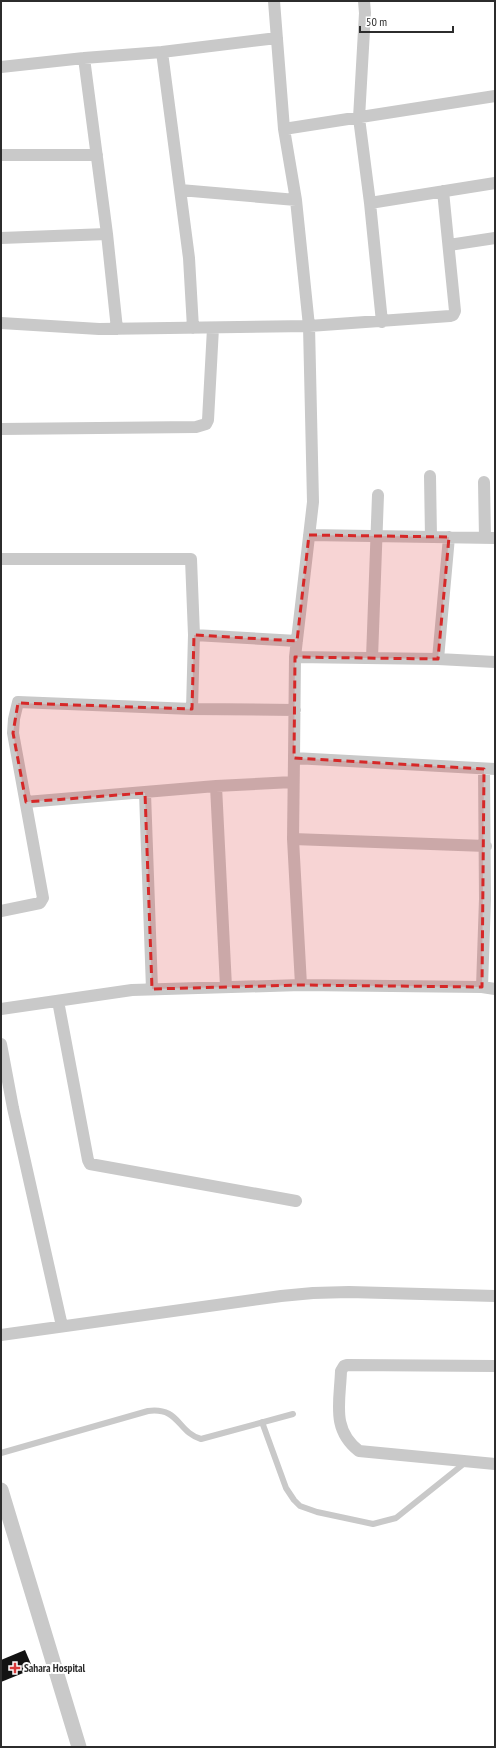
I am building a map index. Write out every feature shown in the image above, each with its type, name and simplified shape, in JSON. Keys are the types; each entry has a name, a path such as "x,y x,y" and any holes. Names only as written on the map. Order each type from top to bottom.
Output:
{"street":[{"path":"274,1 284,129 296,200 309,326 313,502 295,657 293,782 293,839 301,985"},
{"path":"364,1 365,13 359,118 370,203 382,322"},
{"path":"1,67 84,58 162,52 277,38"},
{"path":"162,52 189,258 193,328"},
{"path":"84,58 107,234 117,329"},
{"path":"284,129 495,96"},
{"path":"1,155 97,155"},
{"path":"370,203 495,183"},
{"path":"180,190 296,200"},
{"path":"1,323 98,329 213,328 309,326 450,316 453,315 454,311 443,191"},
{"path":"1,238 107,234"},
{"path":"449,245 495,238"},
{"path":"1,429 196,427 204,425 208,420 213,328"},
{"path":"430,476 431,537"},
{"path":"309,535 490,538 484,482"},
{"path":"372,658 378,496"},
{"path":"438,659 449,537"},
{"path":"1,559 191,559 194,635 192,709"},
{"path":"194,635 297,641"},
{"path":"295,657 438,659 495,662"},
{"path":"1,911 40,903 42,901 13,733 14,719 18,702 192,709 295,710"},
{"path":"294,758 490,769 486,846 490,900 482,987"},
{"path":"26,802 216,786 293,782"},
{"path":"216,786 226,987"},
{"path":"145,793 152,989"},
{"path":"293,839 486,846"},
{"path":"1,1009 132,990 152,989 301,985 482,987 495,989"},
{"path":"58,1001 89,1163 296,1201"},
{"path":"1,1044 13,1108 62,1326"},
{"path":"1,1335 313,1293 495,1296"},
{"path":"495,1366 350,1364 344,1366 341,1372 340,1425 345,1436 359,1450 495,1464"},
{"path":"1,1490 79,1747"}],"lane":[{"path":"1,1453 148,1411 158,1410 174,1416 189,1433 201,1439 293,1414"},
{"path":"262,1422 286,1488 300,1506 317,1512 373,1524 396,1518 467,1461"}],"highlighted area":[{"path":"309,535 449,537 438,659 295,657 294,758 484,769 482,987 301,985 152,989 145,793 26,802 13,733 18,703 192,709 194,635 297,641"}],"building":[{"path":"25,1650 33,1669 1,1682 1,1660"}],"place":[{"name":"Sahara Hospital","path":"15,1668"}]}
